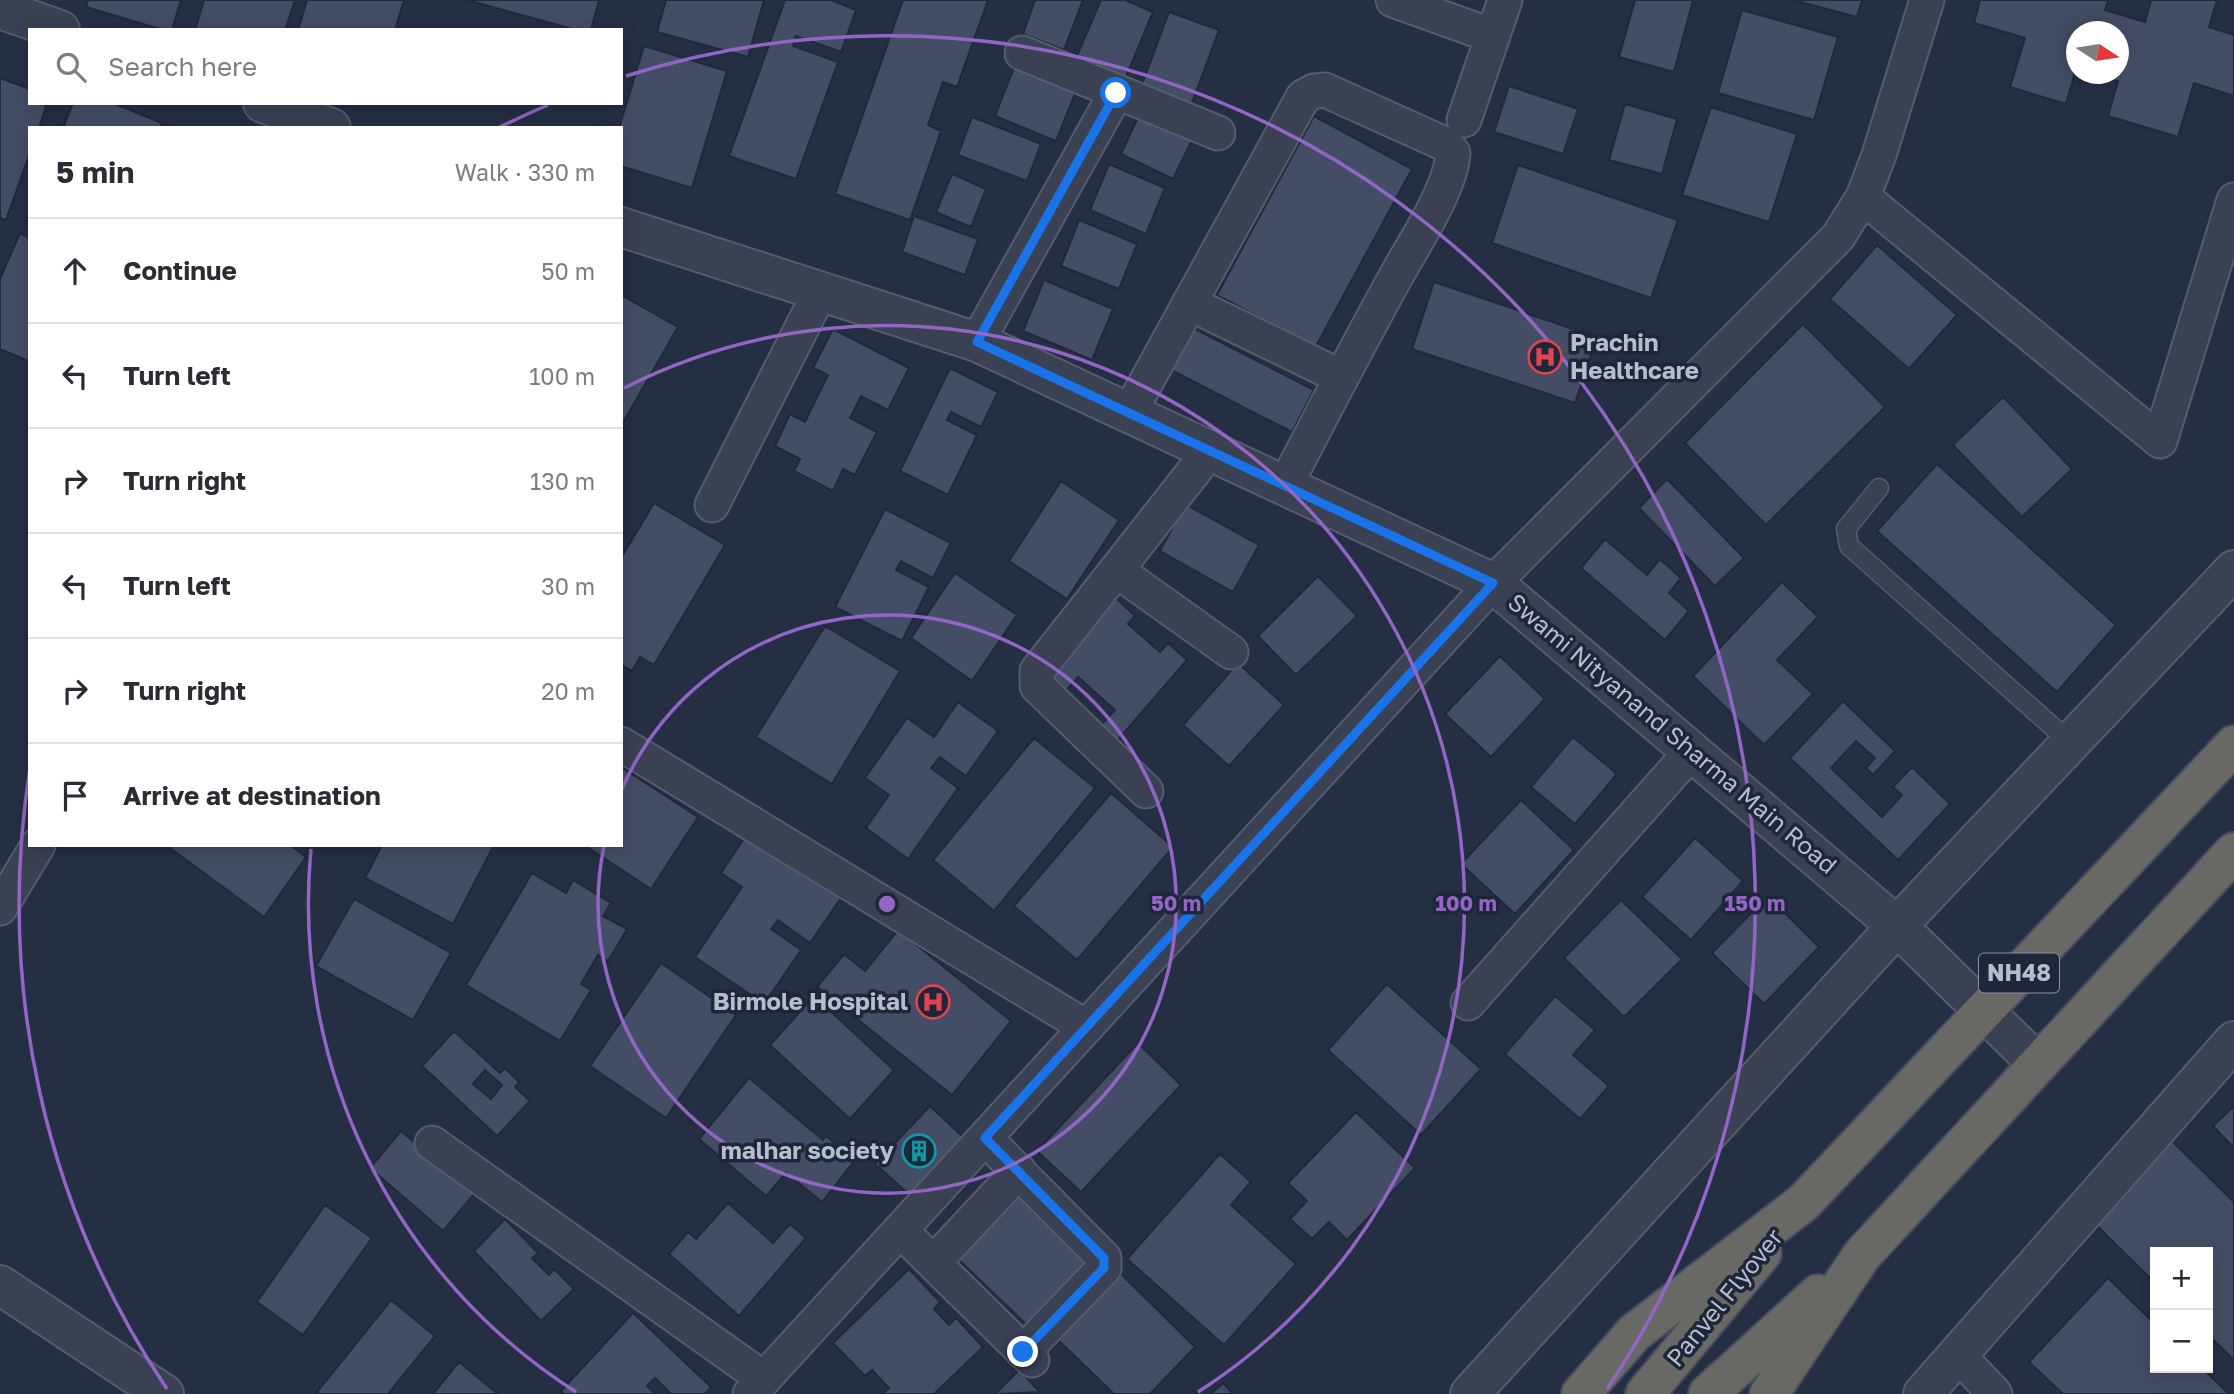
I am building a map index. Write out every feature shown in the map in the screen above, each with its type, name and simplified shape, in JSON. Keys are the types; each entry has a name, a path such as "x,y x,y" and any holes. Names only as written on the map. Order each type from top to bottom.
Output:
{"highway":[{"name":"NH48","path":"1804,1202 2234,745"},
{"name":"NH48","path":"1862,1255 2234,852"},
{"name":"Panvel Flyover","path":"1645,1394 1804,1202"},
{"path":"1581,1394 1634,1334 1804,1202"},
{"name":"Panvel Flyover","path":"1708,1394 1862,1255"},
{"path":"1769,1394 1862,1255"}],"street":[{"path":"1393,0 1493,36"},
{"path":"1464,120 1505,0"},
{"path":"432,1143 757,1386 1493,583 1838,236 1863,197 1879,155 1927,0"},
{"path":"0,9 54,28"},
{"path":"1022,53 1218,133"},
{"path":"1128,415 1303,97 1314,91 1325,90 1352,101 1447,145 1453,153 1453,165 1285,486"},
{"path":"977,342 1116,93"},
{"path":"268,105 326,126"},
{"path":"1863,197 2160,441 2234,200"},
{"name":"Swami Nityanand Sharma Main Road","path":"623,228 977,342 1128,415 1493,583 1897,926 2039,1064"},
{"path":"712,505 820,292"},
{"path":"1189,303 1341,377"},
{"path":"1146,791 1037,686 1037,671 1209,452"},
{"path":"1116,570 1231,652"},
{"path":"1470,1394 1897,926 2234,570"},
{"path":"623,745 1086,1027"},
{"path":"1468,1003 1692,751"},
{"path":"0,908 37,847"},
{"path":"1923,1394 2234,1041"},
{"path":"900,1230 1027,1356 1104,1268 1104,1258 985,1138"},
{"path":"934,1262 1019,1171"},
{"path":"0,1285 164,1394"},
{"path":"1959,1356 1995,1394"}],"lane":[{"path":"1879,488 1846,529 1849,546 2071,743"}],"building":[{"path":"88,0 181,0 173,28 156,28 86,7"},
{"path":"204,0 295,0 286,28 196,28"},
{"path":"307,0 404,0 396,28 299,28"},
{"path":"467,0 599,0 592,28 569,28"},
{"path":"666,0 764,0 748,57 657,32"},
{"path":"785,0 831,0 856,10 841,52 796,36 793,46 838,62 796,179 729,156"},
{"path":"903,0 988,0 957,87 943,82 928,125 941,131 910,220 835,194"},
{"path":"1035,0 1083,0 1064,50 1023,34"},
{"path":"1101,0 1125,0 1153,12 1125,79 1076,58"},
{"path":"1635,0 1693,0 1674,72 1619,57"},
{"path":"1793,0 1862,0 1857,17"},
{"path":"1980,0 2108,0 2105,10 2145,22 2151,0 2217,0 2209,27 2234,35 2234,96 2194,83 2178,137 2108,116 2117,84 2129,84 2129,21 2066,21 2066,84 2072,84 2066,104 2010,87 2025,38 1974,23"},
{"path":"1742,10 1838,37 1814,120 1718,93"},
{"path":"1169,12 1219,30 1190,108 1140,90"},
{"path":"644,46 727,71 692,188 623,167 623,126 620,126"},
{"path":"1015,65 1076,91 1056,141 995,116"},
{"path":"0,78 28,88 28,105 46,105 40,126 28,126 28,159 6,220 0,218"},
{"path":"1509,86 1578,109 1563,154 1494,132"},
{"path":"1625,104 1677,119 1662,174 1609,160"},
{"path":"72,105 118,105 162,123 161,126 64,126"},
{"path":"1711,107 1797,134 1769,222 1682,195"},
{"path":"1141,111 1194,136 1173,179 1121,154"},
{"path":"1314,116 1412,169 1315,348 1217,295"},
{"path":"972,117 1041,144 1027,181 958,155"},
{"path":"1109,164 1165,188 1146,234 1090,210"},
{"path":"1518,165 1678,220 1651,298 1492,243"},
{"path":"952,174 986,189 971,227 936,212"},
{"path":"914,216 978,239 965,275 902,252"},
{"path":"1079,220 1137,244 1119,289 1061,266"},
{"path":"20,233 28,237 28,361 0,349 0,279"},
{"path":"1877,245 1957,315 1909,369 1830,299"},
{"path":"1044,280 1113,309 1092,360 1023,331"},
{"path":"1434,282 1597,337 1575,403 1412,349"},
{"path":"623,296 678,327 623,423"},
{"path":"1803,324 1885,407 1766,525 1685,443"},
{"path":"1193,328 1314,390 1292,432 1171,370"},
{"path":"833,329 909,368 888,410 861,396 850,418 877,432 855,475 843,469 833,491 794,471 800,459 775,446 790,414 805,422 828,375 813,368"},
{"path":"950,368 998,392 981,427 951,412 947,420 977,435 948,495 900,471"},
{"path":"2003,397 2072,469 2022,517 1953,445"},
{"path":"1937,464 2116,625 2057,692 1877,531"},
{"path":"1667,479 1744,558 1715,586 1639,508"},
{"path":"1061,481 1119,520 1067,599 1009,561"},
{"path":"654,503 725,545 654,665 640,657 632,671 623,666 623,555"},
{"path":"1185,504 1259,545 1233,592 1160,551"},
{"path":"885,509 951,543 933,578 901,561 896,570 929,587 902,641 835,607"},
{"path":"1605,539 1647,575 1660,559 1681,578 1669,593 1689,611 1665,640 1581,568"},
{"path":"955,573 1017,615 972,681 911,638"},
{"path":"1318,576 1357,616 1296,675 1258,636"},
{"path":"1782,582 1818,617 1777,660 1813,694 1764,745 1693,676"},
{"path":"1115,597 1135,616 1128,624 1160,652 1168,643 1187,660 1117,741 1100,726 1115,710 1078,677 1063,694 1045,679"},
{"path":"825,626 900,671 832,784 756,737"},
{"path":"1500,656 1545,699 1491,757 1445,714"},
{"path":"1238,663 1284,705 1229,766 1183,725"},
{"path":"1843,701 1895,751 1873,775 1866,768 1875,758 1856,741 1831,768 1882,817 1902,795 1893,787 1912,767 1950,804 1898,860 1790,758"},
{"path":"958,702 998,731 966,776 940,757 931,768 958,788 908,859 866,828 889,795 865,778 907,718 934,737"},
{"path":"1573,737 1617,774 1575,824 1531,787"},
{"path":"1034,738 1095,788 994,911 933,860"},
{"path":"623,768 698,817 651,889 587,847 623,847"},
{"path":"1111,793 1173,847 1077,960 1014,906"},
{"path":"1521,800 1574,850 1515,914 1461,864"},
{"path":"749,831 843,895 810,943 778,920 771,929 801,950 764,1004 695,957 742,887 721,873"},
{"path":"1695,838 1743,881 1691,940 1642,897"},
{"path":"169,847 293,847 306,857 264,917"},
{"path":"381,847 493,847 453,924 365,878"},
{"path":"532,873 566,893 573,880 611,903 603,916 627,929 608,961 598,955 581,984 591,990 560,1041 466,985"},
{"path":"1768,896 1819,947 1764,1004 1712,953"},
{"path":"354,899 451,953 413,1020 316,966"},
{"path":"1621,900 1682,959 1624,1017 1564,958"},
{"path":"898,930 1011,1021 952,1095 817,987 844,954 865,971"},
{"path":"661,963 736,1015 666,1118 590,1066"},
{"path":"1387,984 1481,1069 1421,1135 1328,1050"},
{"path":"814,996 894,1070 850,1119 770,1045"},
{"path":"1555,996 1595,1030 1573,1055 1609,1086 1580,1119 1505,1054"},
{"path":"454,1031 500,1073 505,1068 519,1082 515,1087 530,1101 497,1136 422,1066","holes":["485,1070 502,1085 491,1099 473,1084"]},
{"path":"1138,1043 1181,1085 1081,1192 1037,1151"},
{"path":"749,1078 823,1140 826,1136 855,1160 822,1202 786,1173 766,1196 699,1139"},
{"name":"malhar society","path":"930,1106 964,1138 910,1195 875,1164"},
{"path":"2234,1106 2234,1148 2213,1126"},
{"path":"1356,1112 1415,1168 1347,1240 1329,1222 1312,1239 1290,1219 1307,1201 1288,1183"},
{"path":"401,1131 475,1193 443,1231 370,1168"},
{"path":"2169,1138 2234,1202 2234,1360 2213,1340 2213,1247 2150,1247 2150,1278 2090,1219"},
{"path":"1220,1154 1251,1182 1231,1205 1296,1264 1224,1345 1127,1259"},
{"path":"1018,1186 1099,1264 1034,1332 953,1254"},
{"path":"728,1203 773,1243 790,1224 806,1238 739,1316 669,1254 688,1232 696,1239"},
{"path":"325,1205 372,1238 303,1335 257,1302"},
{"path":"505,1219 538,1253 532,1258 549,1275 554,1269 574,1289 541,1321 474,1251"},
{"path":"909,1269 940,1302 934,1309 949,1325 956,1318 983,1347 934,1394 882,1394 889,1388 872,1370 865,1376 833,1343"},
{"path":"1116,1269 1195,1347 1150,1394 1114,1394 1053,1335"},
{"path":"2108,1278 2150,1319 2150,1373 2207,1373 2229,1394 2063,1394 2029,1362"},
{"path":"391,1300 435,1336 388,1394 319,1394 317,1392"},
{"path":"633,1313 711,1387 705,1394 671,1394 655,1378 647,1386 656,1394 564,1394 561,1391"},
{"path":"459,1362 498,1394 433,1394"},
{"path":"1019,1370 1040,1392 995,1394"},
{"path":"1223,1383 1233,1394 1211,1394"}],"place":[{"name":"Prachin Healthcare","path":"1545,357"},
{"name":"Birmole Hospital","path":"933,1002"},
{"name":"malhar society","path":"919,1151"}],"route":[{"path":"1023,1352 1104,1268 1104,1258 985,1138 1493,583 977,342 1116,93"}]}
